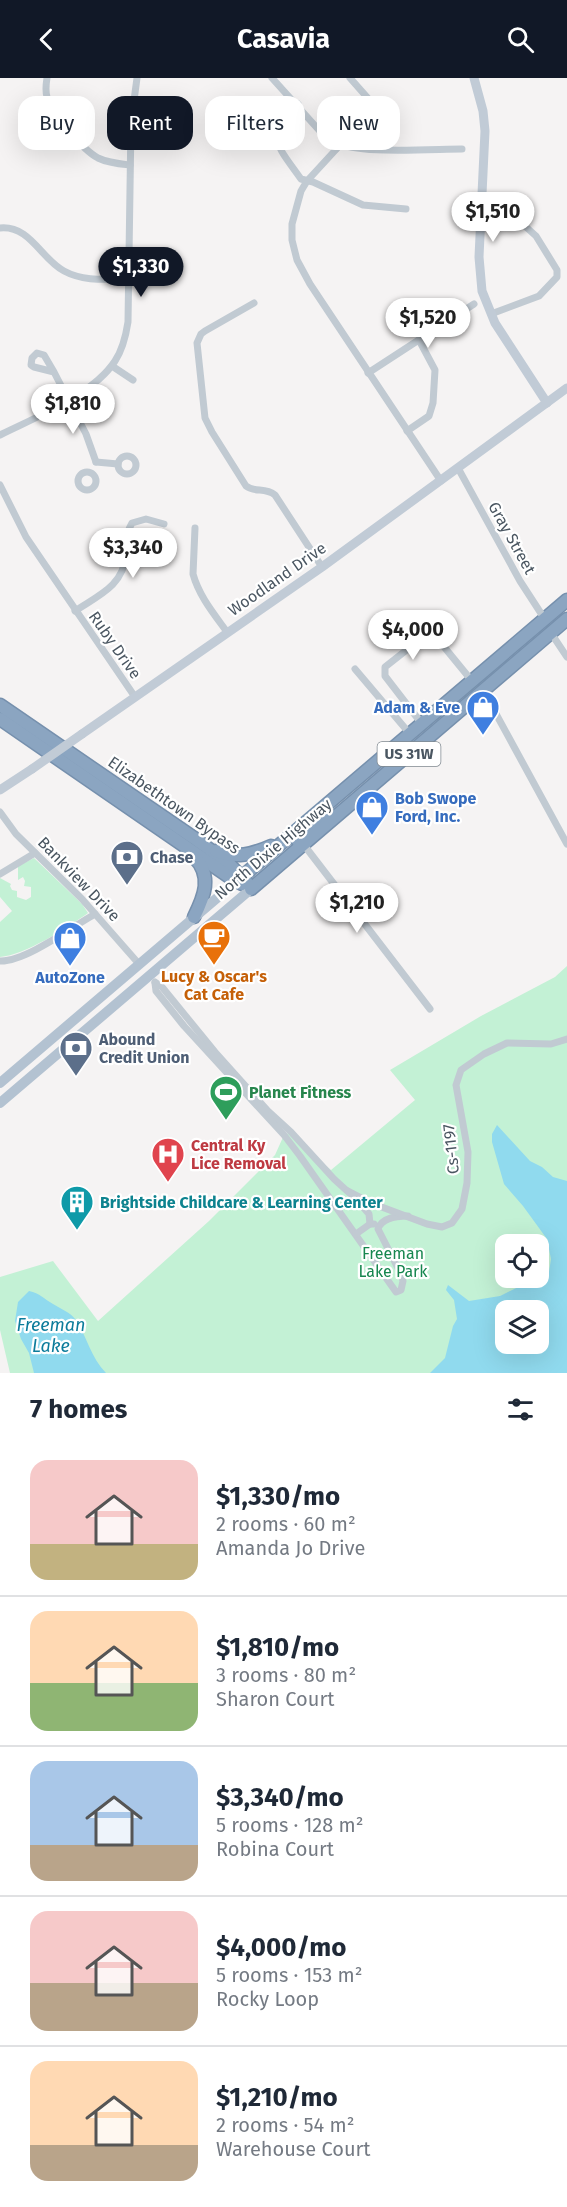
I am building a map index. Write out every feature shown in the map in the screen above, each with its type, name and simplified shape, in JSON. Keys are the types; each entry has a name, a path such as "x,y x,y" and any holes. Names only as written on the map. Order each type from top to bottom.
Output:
{"highway":[{"name":"North Dixie Highway","path":"281,842 567,600"},
{"path":"551,633 556,622 567,611"},
{"path":"422,742 451,711 540,635 545,626 544,618"},
{"name":"North Dixie Highway","path":"251,889 567,619"},
{"name":"Elizabethtown Bypass","path":"0,705 194,838 251,889"},
{"path":"372,787 370,782 372,776 432,725 440,708"},
{"name":"Elizabethtown Bypass","path":"0,719 181,844 240,879"},
{"path":"284,862 293,846 342,801 345,797 345,788"},
{"path":"194,838 222,853 240,855 258,852 281,842"},
{"name":"US 31W","path":"240,879 281,842"},
{"path":"181,844 198,861 205,875 204,892 193,918"}],"main road":[{"name":"North Dixie Highway","path":"0,1083 240,879"},
{"name":"North Dixie Highway","path":"0,1103 91,1025 152,979 251,889"},
{"path":"152,979 149,967 155,958 189,927 193,918"},
{"path":"91,1025 93,1016 136,975 139,964"},
{"path":"30,1077 33,1065 94,1009 95,1002"},
{"path":"0,1094 18,1077 21,1065"}],"street":[{"path":"46,78 46,90 51,105 86,148 101,159 130,165"},
{"path":"0,435 69,399 97,381 112,366 119,354 127,332 131,123 137,78"},
{"path":"272,78 290,96"},
{"path":"350,78 366,96"},
{"path":"474,78 483,111 484,131 479,266 482,291 491,314 547,403"},
{"path":"305,112 317,124"},
{"path":"400,149 462,149"},
{"path":"281,150 301,179 313,182 363,205 406,208"},
{"path":"335,150 307,181 298,201 292,224 293,248 306,277 441,481"},
{"path":"480,216 516,218 536,236 557,270 557,277 539,296 491,314"},
{"path":"0,228 14,228 22,232 55,265 71,275 92,279 129,279"},
{"path":"254,303 205,331 198,338 197,353 205,418 246,486 253,490 266,489 275,495 322,567"},
{"path":"368,373 474,304"},
{"path":"406,431 429,416 433,403 435,370 419,340"},
{"path":"112,366 133,380"},
{"path":"54,372 86,434 96,462 90,473"},
{"name":"Woodland Drive","path":"0,789 322,567 567,388"},
{"path":"96,462 118,464"},
{"name":"Gray Street","path":"458,468 520,581 544,618"},
{"name":"Ruby Drive","path":"0,485 26,537 135,697"},
{"path":"75,610 109,588 120,577 125,565 128,533 132,523 146,519 164,524"},
{"path":"195,528 193,574 198,591 227,632"},
{"path":"551,633 567,657"},
{"path":"422,724 385,676 386,667 429,634 436,637 472,681"},
{"path":"355,669 410,734"},
{"path":"483,690 567,844"},
{"name":"Bankview Drive","path":"0,812 16,834 95,914 139,964"},
{"path":"304,845 430,1009"},
{"path":"0,874 35,853"},
{"path":"0,961 11,960 26,954 95,914"},
{"path":"152,979 162,987 215,1052 268,1111 369,1214 370,1224"},
{"path":"152,979 156,991 184,1026 284,1135 386,1276 393,1290 400,1292 402,1277 378,1232 380,1224"},
{"name":"Cs-1197","path":"348,1191 371,1203 442,1227 456,1220 466,1197 468,1168 457,1092 457,1079 461,1070 484,1054 507,1043 551,1044 567,1039"},
{"path":"356,1234 370,1224 380,1224 398,1216 408,1216"}],"green space":[{"path":"34,858 82,904 88,913 33,946 0,957 0,922 12,911 0,897 0,878 11,884 12,890 17,891 17,897 26,900 31,897 31,887 24,886 23,877 18,880 18,866"},
{"name":"Freeman Lake Park","path":"567,966 567,1373 10,1373 0,1330 0,1277 53,1261 98,1321 209,1221 275,1155 284,1135 291,1132 304,1147 331,1170 415,1100 390,1070 481,1016 555,977"}],"water":[{"path":"497,1125 530,1161 542,1167 553,1177 567,1181 567,1373 430,1373 445,1358 457,1319 454,1300 446,1290 448,1285 469,1301 500,1296 516,1288 549,1288 551,1259 549,1234 543,1234 504,1184 492,1142 492,1134"},
{"name":"Freeman Lake","path":"29,1291 74,1317 97,1361 106,1373 34,1373 29,1353 15,1321 18,1302"}],"place":[{"name":"Adam & Eve","path":"483,736"},
{"name":"Bob Swope Ford, Inc.","path":"372,836"},
{"name":"Chase","path":"127,886"},
{"name":"Lucy & Oscar's Cat Cafe","path":"214,966"},
{"name":"AutoZone","path":"70,967"},
{"name":"Abound Credit Union","path":"76,1077"},
{"name":"Planet Fitness","path":"226,1121"},
{"name":"Central Ky Lice Removal","path":"168,1183"},
{"name":"Brightside Childcare & Learning Center","path":"77,1231"}]}
